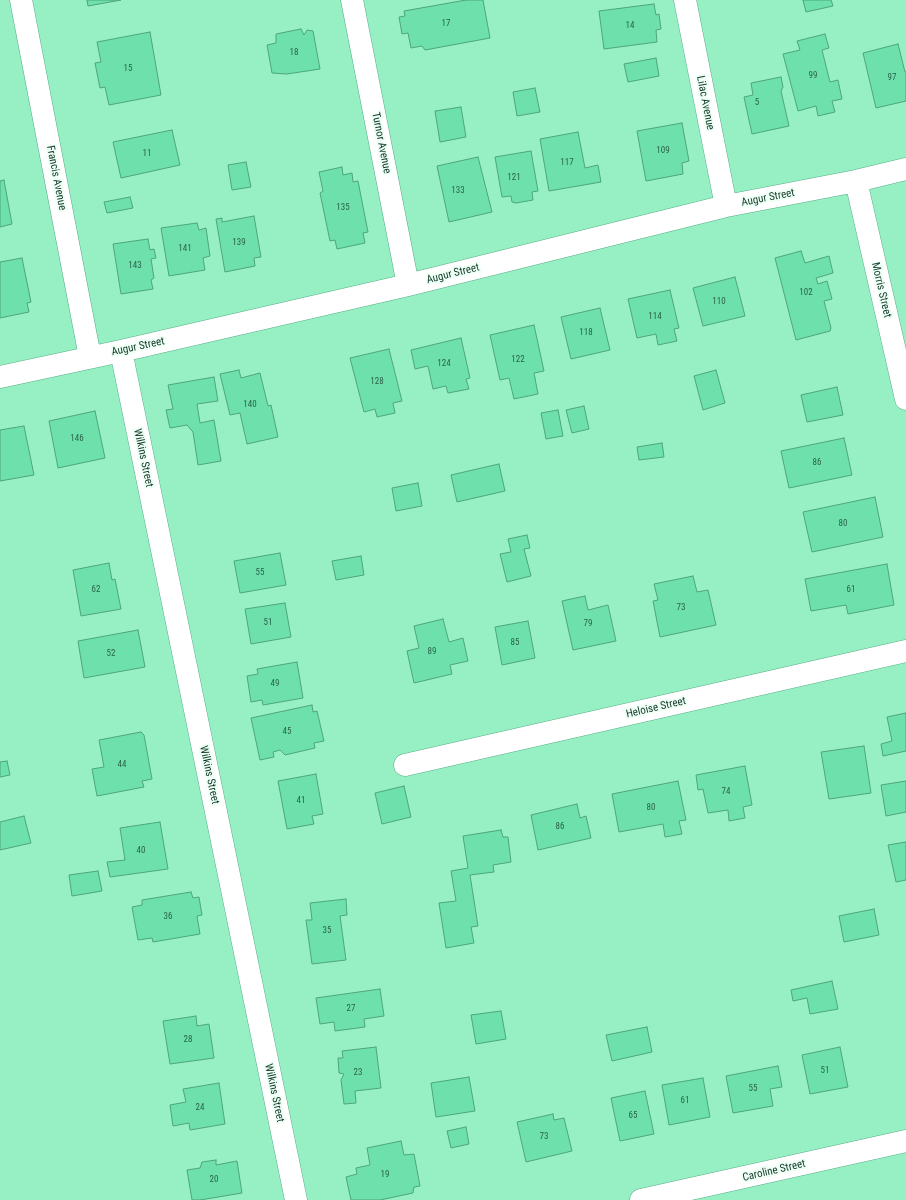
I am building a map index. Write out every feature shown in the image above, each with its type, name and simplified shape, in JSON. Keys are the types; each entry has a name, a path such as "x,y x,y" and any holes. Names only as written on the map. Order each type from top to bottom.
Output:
{"street":[{"name":"Francis Avenue","path":"21,0 90,357"},
{"name":"Turnor Avenue","path":"352,0 408,285"},
{"name":"Lilac Avenue","path":"685,0 726,206"},
{"name":"Augur Street","path":"0,377 121,351 408,285 726,206 856,181 906,169"},
{"name":"Morris Street","path":"856,181 906,399"},
{"name":"Wilkins Street","path":"121,351 296,1200"},
{"name":"Heloise Street","path":"405,765 906,651"},
{"name":"Caroline Street","path":"641,1200 906,1141"}],"building":[{"path":"87,0 121,0 88,6"},
{"path":"466,0 483,0 490,38 425,50 422,46 411,48 408,33 402,34 399,17 405,16 404,11"},
{"path":"803,0 831,0 833,6 806,12"},
{"path":"654,4 656,15 659,14 661,29 656,30 657,42 604,49 599,11"},
{"path":"301,29 304,35 307,30 313,31 320,69 287,74 272,73 267,45 276,43 276,34"},
{"path":"150,32 161,95 109,105 105,87 100,88 95,63 101,62 97,42"},
{"path":"825,34 829,48 822,50 830,82 838,80 842,99 832,101 835,112 818,116 816,106 798,111 783,54 800,50 797,41"},
{"path":"898,44 906,72 906,101 876,108 863,53"},
{"path":"656,58 659,76 628,82 624,64"},
{"path":"781,77 783,87 781,91 789,126 752,134 744,97 753,95 751,83"},
{"path":"535,88 540,112 517,116 513,92"},
{"path":"461,107 466,137 440,142 435,111"},
{"path":"682,123 689,161 682,163 683,174 646,181 637,131"},
{"path":"172,130 180,165 121,178 113,142"},
{"path":"578,132 585,168 598,165 601,182 549,191 540,139"},
{"path":"531,151 538,191 532,192 533,200 516,203 512,202 511,196 502,197 495,157"},
{"path":"478,157 492,212 449,222 437,166"},
{"path":"246,162 251,187 232,190 228,165"},
{"path":"342,167 343,175 352,173 353,182 358,181 368,232 363,233 365,243 337,249 335,240 330,241 320,193 323,191 319,172"},
{"path":"4,180 12,224 0,227 0,181"},
{"path":"130,197 133,208 107,213 104,202"},
{"path":"254,216 261,257 254,258 255,266 225,272 216,219 222,218 222,222"},
{"path":"197,223 199,230 206,228 210,256 203,258 205,270 169,276 161,228"},
{"path":"148,239 150,250 154,249 156,258 151,259 154,278 151,280 153,289 121,294 113,244"},
{"path":"801,251 805,263 829,256 833,273 816,278 818,284 827,281 832,299 824,301 831,328 830,331 796,340 775,258"},
{"path":"22,258 31,302 27,303 29,312 0,318 0,262"},
{"path":"735,277 745,316 703,326 693,288"},
{"path":"670,290 679,328 674,329 677,341 658,345 656,334 637,338 628,299"},
{"path":"600,308 610,350 571,359 561,317"},
{"path":"534,325 544,371 534,373 538,394 514,399 509,378 500,380 490,335"},
{"path":"461,338 470,378 466,379 469,389 448,393 446,386 433,389 428,366 415,369 411,350"},
{"path":"389,349 402,401 393,403 395,413 377,417 375,409 364,412 350,358"},
{"path":"239,370 241,378 260,373 268,406 271,405 278,437 247,444 240,413 230,415 220,374"},
{"path":"716,370 725,403 703,410 694,376"},
{"path":"214,377 218,401 197,404 200,423 214,420 221,461 198,465 193,432 187,425 170,428 166,410 173,409 168,385"},
{"path":"837,387 843,415 807,422 801,395"},
{"path":"584,406 589,429 572,433 566,410"},
{"path":"558,410 563,436 546,439 541,413"},
{"path":"95,411 105,458 58,468 49,421"},
{"path":"24,426 34,475 0,481 0,430"},
{"path":"844,438 852,475 789,488 781,451"},
{"path":"662,443 664,457 639,460 637,447"},
{"path":"499,464 505,491 457,502 451,475"},
{"path":"418,483 422,506 396,511 392,488"},
{"path":"875,497 883,537 812,552 803,512"},
{"path":"527,535 530,548 524,549 531,576 507,582 500,554 511,552 508,539"},
{"path":"280,553 286,585 240,593 234,561"},
{"path":"361,556 364,575 336,580 332,561"},
{"path":"109,563 112,580 115,579 121,609 81,616 73,570"},
{"path":"887,564 894,605 848,614 846,605 811,611 805,579"},
{"path":"693,576 697,592 708,590 716,625 660,637 653,601 658,600 654,584"},
{"path":"585,596 588,610 608,605 616,641 573,650 562,601"},
{"path":"285,603 291,637 251,644 245,609"},
{"path":"443,619 449,642 463,638 468,661 450,665 452,674 414,683 407,651 419,648 414,626"},
{"path":"528,621 535,658 502,665 495,627"},
{"path":"138,630 145,667 84,678 78,641"},
{"path":"297,662 303,698 263,705 262,700 251,702 247,676 258,674 257,669"},
{"path":"312,705 313,712 317,711 324,741 314,743 315,748 285,755 280,750 273,752 274,757 260,760 251,718"},
{"path":"906,713 906,751 883,756 881,744 892,741 887,717"},
{"path":"141,732 144,735 152,779 142,781 144,787 97,796 92,769 104,767 99,740"},
{"path":"864,746 871,793 829,799 821,752"},
{"path":"7,761 10,775 0,777 0,762"},
{"path":"745,766 752,805 743,807 745,818 729,821 728,810 708,813 703,789 698,790 696,775"},
{"path":"316,774 323,814 312,816 314,824 287,829 278,781"},
{"path":"678,781 686,820 679,821 682,834 665,837 663,824 619,832 612,794"},
{"path":"906,781 906,812 886,816 881,785"},
{"path":"404,786 411,817 382,824 375,793"},
{"path":"577,804 580,818 586,816 591,838 538,850 531,815"},
{"path":"24,816 31,843 0,850 0,822"},
{"path":"160,822 168,869 110,877 107,862 125,860 120,828"},
{"path":"501,830 503,837 508,837 511,862 493,865 494,872 470,875 478,926 471,927 474,943 446,948 439,903 456,901 451,871 468,868 463,836"},
{"path":"906,842 906,880 896,882 888,845"},
{"path":"98,871 102,891 72,896 69,875"},
{"path":"191,892 193,898 199,897 202,915 197,916 200,934 153,942 152,938 138,940 132,907 142,905 142,900"},
{"path":"346,899 347,915 340,916 346,960 312,964 306,920 312,920 310,903"},
{"path":"874,909 879,935 844,942 839,916"},
{"path":"832,981 838,1009 810,1014 807,998 793,1001 791,990"},
{"path":"380,989 384,1016 364,1019 365,1027 335,1031 334,1022 320,1024 316,998"},
{"path":"501,1011 506,1039 476,1044 471,1015"},
{"path":"196,1016 197,1026 209,1024 214,1058 170,1064 163,1021"},
{"path":"647,1027 652,1052 612,1061 606,1035"},
{"path":"376,1047 381,1088 355,1091 356,1103 344,1104 341,1080 344,1074 339,1073 338,1058 343,1058 342,1051"},
{"path":"840,1047 848,1087 810,1094 802,1055"},
{"path":"778,1066 782,1087 770,1089 773,1106 733,1113 726,1076"},
{"path":"469,1077 475,1111 436,1117 431,1083"},
{"path":"703,1078 710,1117 669,1125 662,1085"},
{"path":"219,1083 225,1124 190,1130 189,1123 173,1126 170,1105 186,1102 183,1089"},
{"path":"645,1091 654,1134 620,1141 611,1098"},
{"path":"553,1114 554,1120 564,1118 572,1151 526,1162 517,1122"},
{"path":"466,1127 469,1144 451,1148 447,1131"},
{"path":"401,1141 404,1155 414,1154 420,1186 414,1187 413,1193 380,1200 351,1200 346,1177 357,1174 356,1168 370,1165 367,1148"},
{"path":"216,1160 216,1165 237,1161 242,1193 192,1200 187,1170 200,1168 202,1162"}]}
